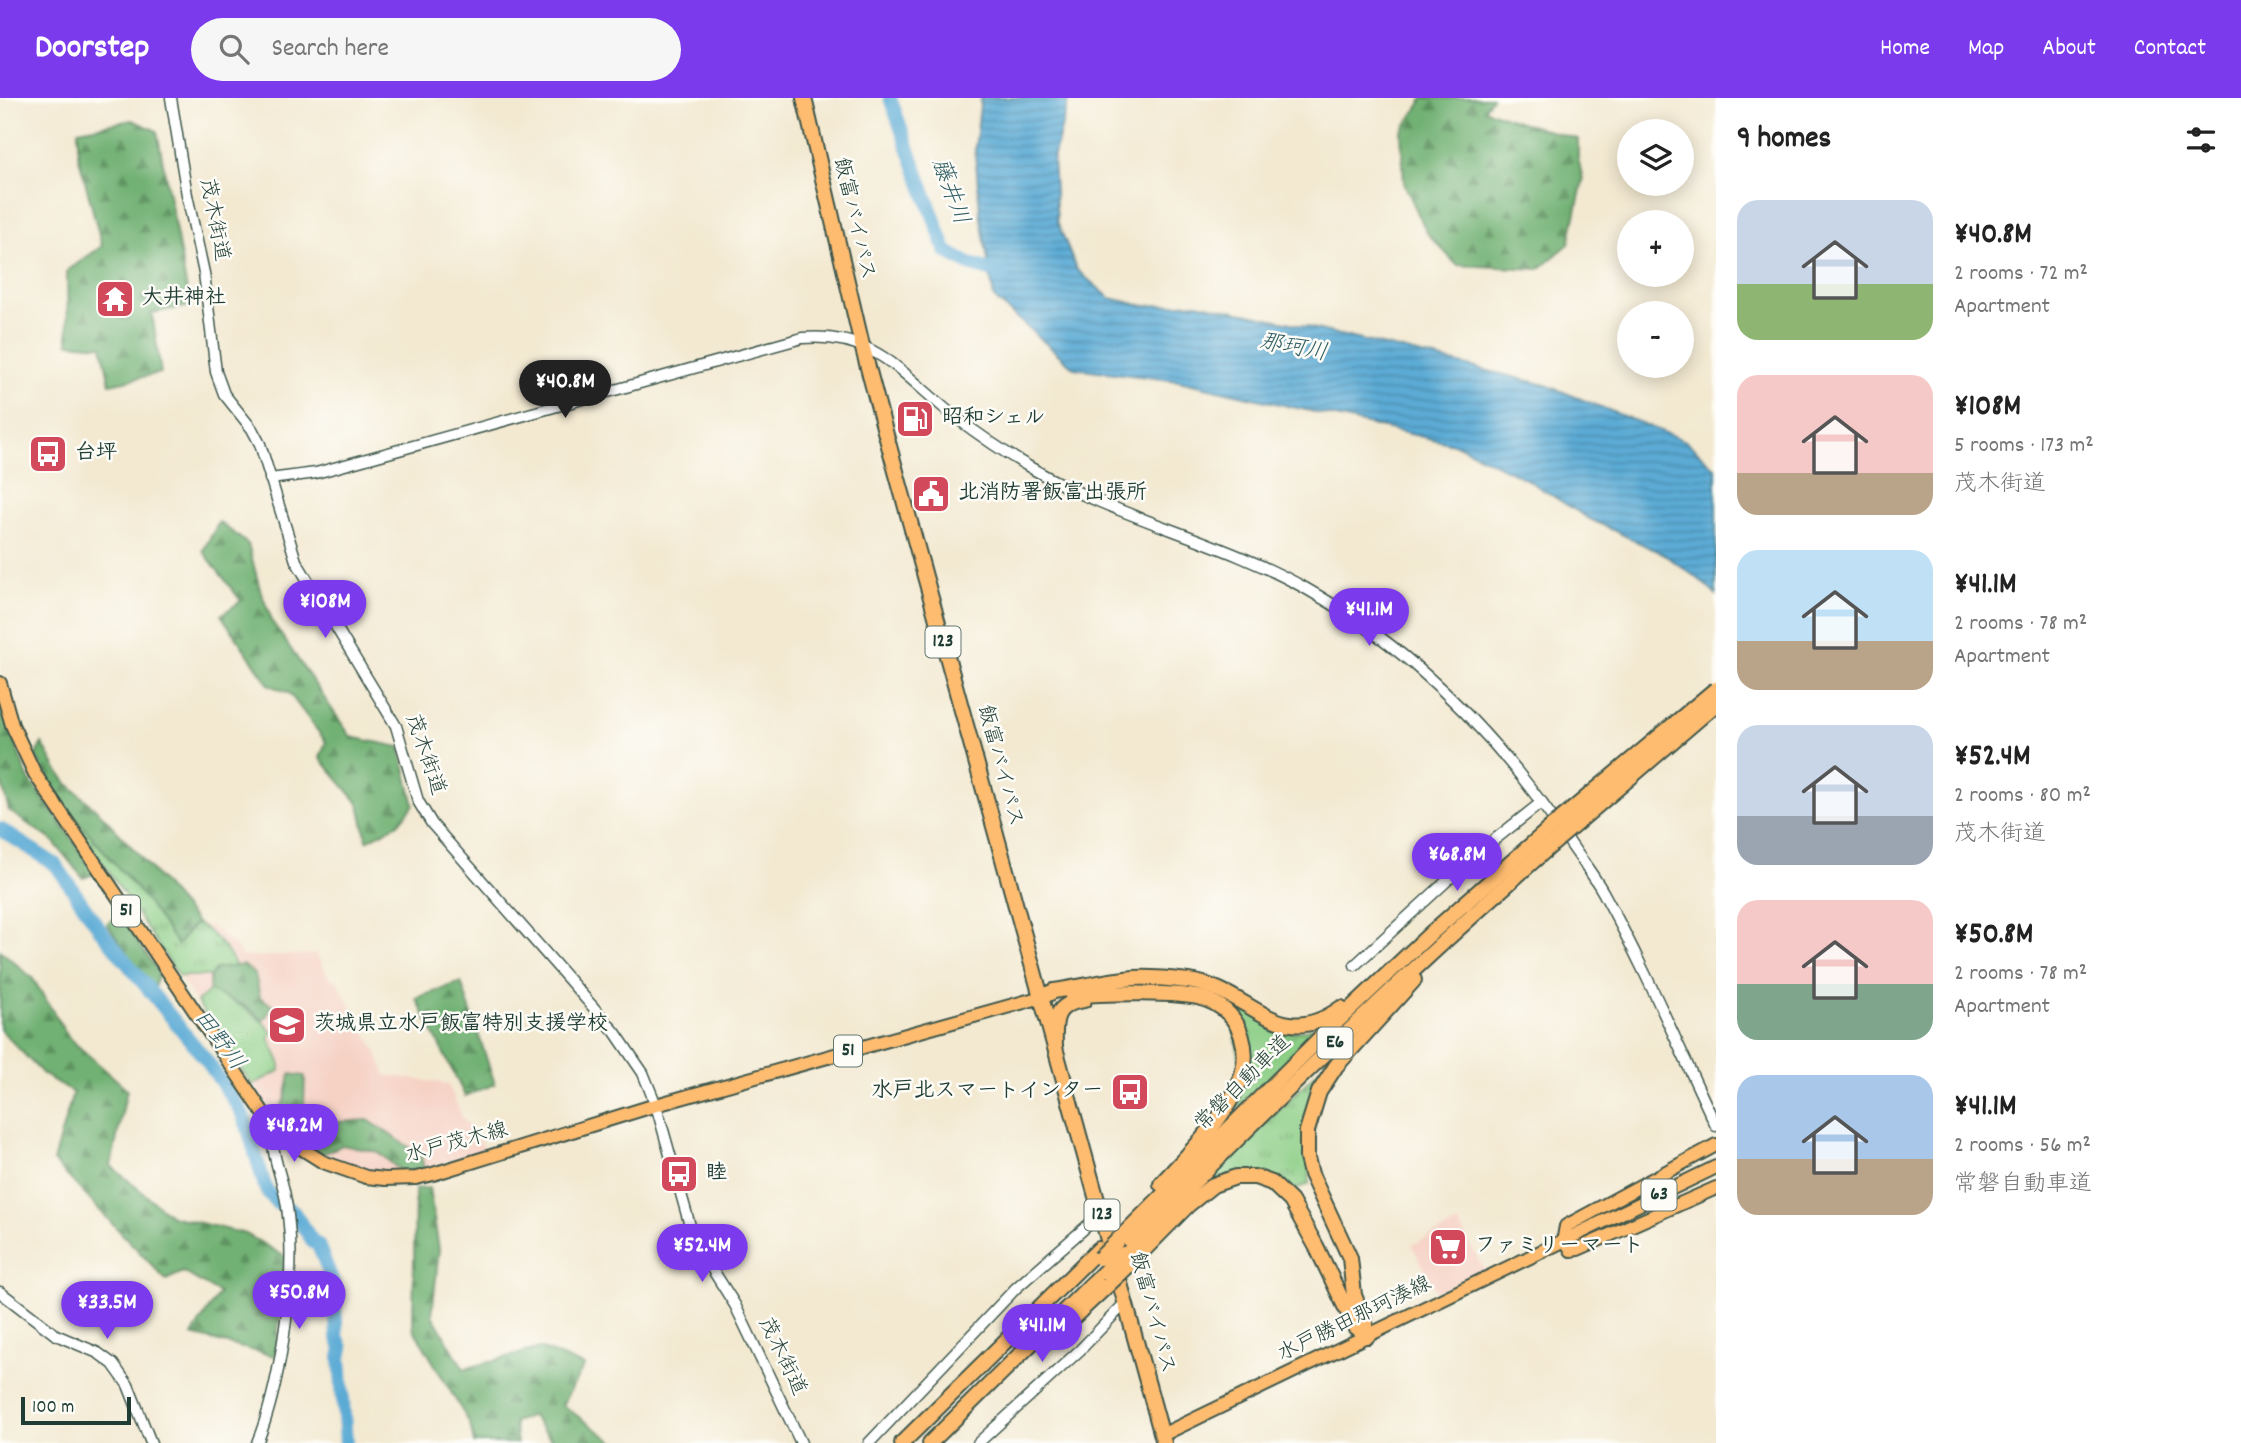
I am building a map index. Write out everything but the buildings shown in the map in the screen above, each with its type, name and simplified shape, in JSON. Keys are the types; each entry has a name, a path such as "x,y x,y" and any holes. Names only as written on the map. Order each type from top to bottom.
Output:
{"highway":[{"name":"飯富バイパス","path":"804,98 862,345 1163,1439"},
{"name":"常磐自動車道","path":"1122,1248 1338,1041 1539,856 1552,835 1716,689"},
{"name":"常磐自動車道","path":"1122,1248 1327,1031 1429,935 1524,851 1552,835 1716,705"},
{"path":"1042,997 1054,991 1132,978 1181,980 1221,989 1267,1017 1287,1025 1318,1022 1340,1009 1473,889 1524,851"},
{"path":"1367,1336 1366,1323 1354,1295 1350,1258 1311,1174 1306,1143 1313,1105 1326,1079 1346,1053 1433,960 1539,856"},
{"path":"1055,1045 1055,1018 1061,1008 1074,1001 1099,995"},
{"path":"902,1443 1122,1248 1225,1108 1242,1076 1245,1055 1238,1026 1227,1012 1211,1002 1184,996 1042,997"},
{"path":"912,1443 1122,1248 1188,1205 1213,1185 1236,1177 1264,1180 1278,1188 1291,1201 1355,1327 1367,1336"},
{"path":"930,1443 1103,1266"},
{"path":"939,1443 1103,1266"}],"main road":[{"name":"水戸茂木線","path":"0,683 12,725 46,792 262,1111 276,1128 303,1151 344,1171 366,1177 399,1179 433,1174 656,1105 1042,997"},
{"path":"1716,1145 1566,1226 1563,1233 1565,1241 1571,1250 1578,1249 1716,1188"},
{"name":"水戸勝田那珂湊線","path":"1163,1439 1367,1336 1716,1167"}],"street":[{"name":"茂木街道","path":"171,98 187,195 204,274 216,372 224,394 252,429 260,444 296,561 396,726 418,801 424,812 465,863 615,1032 643,1073 656,1105 694,1240 735,1305 801,1443"},
{"path":"270,479 316,473 802,338 843,338 862,345 891,362 954,415 1032,468 1090,498 1256,563 1306,588 1355,619 1413,662 1458,703 1503,751 1601,888 1716,1126"},
{"path":"1355,965 1474,856 1542,802"},
{"path":"257,1443 265,1423 281,1356 289,1281 288,1212 274,1146 273,1135 276,1128"},
{"path":"869,1443 1016,1288 1102,1213"},
{"path":"0,1292 56,1335 97,1353 113,1364 128,1385 151,1443"},
{"path":"978,1443 1080,1350 1126,1303"}],"shaded area":[{"name":"茨城県立水戸飯富特別支援学校","path":"197,923 211,926 237,948 242,957 316,954 329,978 336,980 375,1049 386,1075 448,1084 462,1117 485,1149 440,1165 402,1172 383,1172 351,1166 300,1141 263,1101 179,976 178,968 190,928"},
{"path":"1458,1223 1485,1271 1437,1293 1412,1245"}],"green space":[{"path":"1424,98 1492,98 1484,109 1578,139 1578,158 1583,180 1569,244 1539,269 1457,265 1427,233 1404,183 1401,132"},
{"path":"132,120 157,131 190,306 152,313 161,373 110,384 102,346 68,343 67,271 102,246 78,154 78,130"},
{"path":"219,522 248,544 260,589 273,623 351,737 400,747 414,805 398,824 367,841 359,804 320,758 326,742 289,693 269,685 221,615 241,601 203,551"},
{"path":"0,704 28,778 94,874 83,878 53,841 9,811 0,777"},
{"path":"42,743 68,784 102,815 197,923 178,945 142,895 62,802 35,756"},
{"path":"62,802 142,895 177,944 197,923 220,942 236,966 217,969 210,976 179,976"},
{"path":"119,914 159,973 153,991 107,924"},
{"path":"0,950 33,979 70,1039 127,1089 111,1166 171,1216 246,1234 286,1257 275,1356 192,1335 219,1293 183,1272 166,1280 53,1161 73,1093 43,1074 0,1029"},
{"path":"243,965 255,974 260,997 273,1006 263,1021 245,1007 209,991 210,976 216,969"},
{"path":"461,982 495,1084 465,1096 416,998"},
{"path":"1175,983 1209,988 1280,1029 1297,1032 1322,1026 1204,1142 1243,1085 1232,1011 1176,994"},
{"path":"209,991 244,1007 272,1032 269,1038 280,1062 280,1071 252,1085 197,1002"},
{"path":"1380,1009 1317,1088 1309,1184 1288,1192 1272,1179 1202,1187"},
{"path":"290,1074 305,1076 304,1105 322,1123 368,1120 421,1155 424,1169 402,1172 378,1152 342,1145 323,1154 300,1141 275,1115 285,1100"},
{"path":"429,1188 439,1249 432,1315 464,1369 540,1348 584,1366 562,1405 616,1443 554,1443 532,1416 514,1422 517,1443 474,1443 470,1424 413,1328 415,1189"}],"water":[{"name":"那珂川","path":"981,98 1069,98 1053,159 1057,221 1077,270 1110,298 1145,306 1197,303 1546,385 1686,441 1716,469 1716,595 1663,554 1588,518 1526,479 1458,445 1179,381 1074,368 994,298 980,212 975,148"}],"waterway":[{"name":"藤井川","path":"890,98 946,251 969,264 1004,274"},
{"name":"田野川","path":"0,829 56,865 101,931 207,1061 241,1111 266,1190 277,1203 293,1211 313,1242 318,1245 333,1282 337,1336 342,1348 340,1358 346,1443"}],"place":[{"name":"大井神社","path":"115,299"},
{"name":"昭和シェル","path":"915,419"},
{"name":"台坪","path":"48,454"},
{"name":"北消防署飯富出張所","path":"931,494"},
{"name":"茨城県立水戸飯富特別支援学校","path":"287,1025"},
{"name":"水戸北スマートインター","path":"1130,1092"},
{"name":"睦","path":"679,1174"},
{"name":"ファミリーマート","path":"1448,1247"}]}
